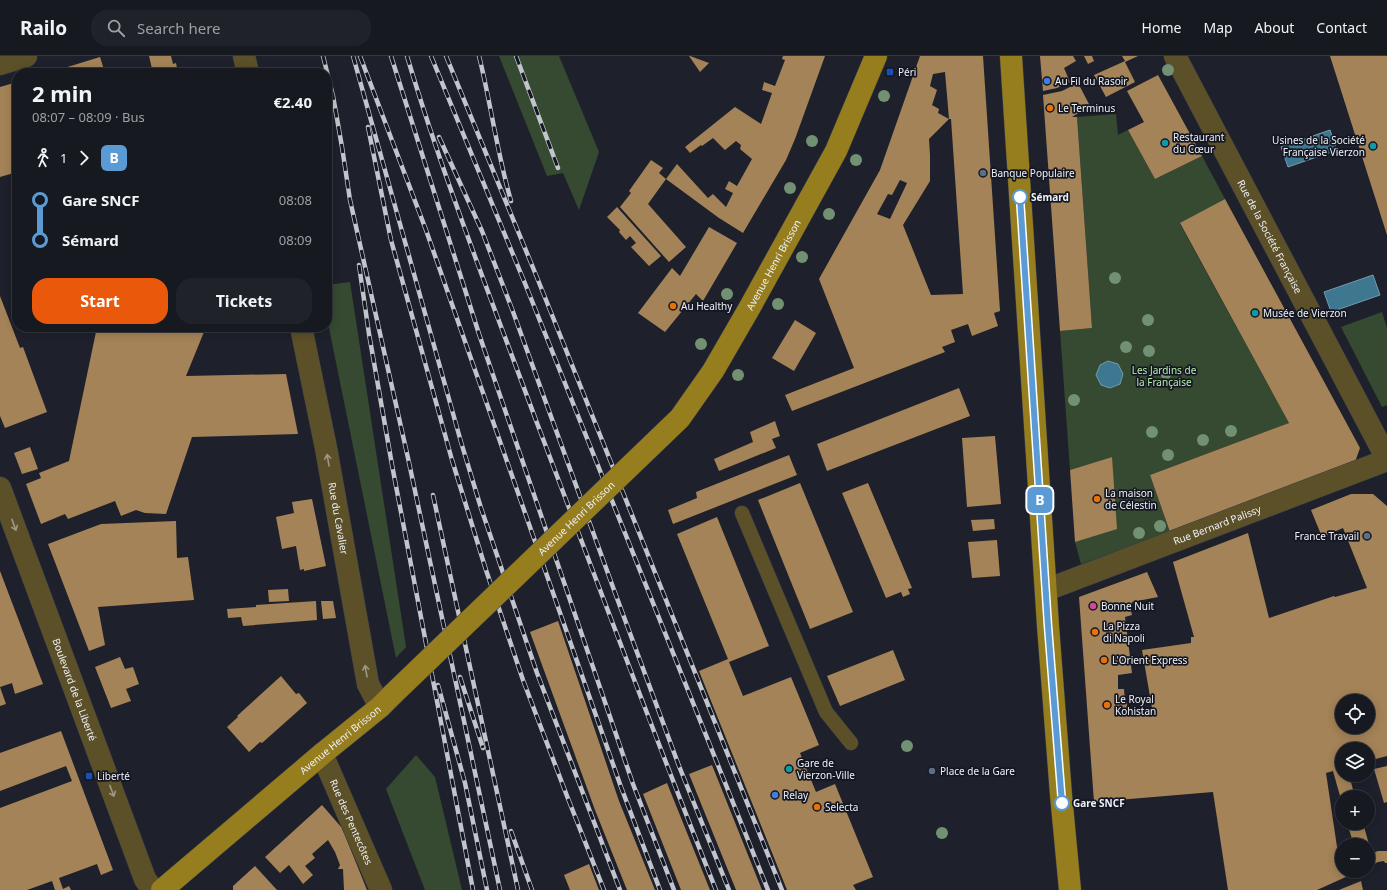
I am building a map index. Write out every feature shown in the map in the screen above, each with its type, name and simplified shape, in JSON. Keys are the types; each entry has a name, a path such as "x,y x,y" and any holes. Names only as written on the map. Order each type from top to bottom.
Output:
{"main road":[{"name":"Avenue Henri Brisson","path":"162,890 386,701 680,418 713,371 836,151 876,56"},
{"path":"1011,56 1046,590 1061,795 1070,890"}],"street":[{"path":"0,64 26,56"},
{"path":"244,56 247,68"},
{"name":"Rue de la Société Française","path":"1175,56 1387,459"},
{"name":"Rue du Cavalier","path":"302,332 326,448 368,684 386,701"},
{"name":"Rue Bernard Palissy","path":"1046,590 1387,459"},
{"name":"Boulevard de la Liberté","path":"0,488 145,879 153,890"},
{"name":"Rue des Pentecôtes","path":"322,754 381,890"}],"lane":[{"path":"742,513 826,712 851,743"}],"green space":[{"path":"499,56 559,56 599,152 579,210 563,173 547,176"},
{"name":"Les Jardins de la Française","path":"1116,114 1118,135 1128,130 1155,179 1202,156 1225,199 1180,224 1289,423 1150,475 1170,532 1081,564 1075,542 1112,457 1070,470 1060,331 1092,328 1077,117"},
{"path":"350,282 406,647 396,658 330,332 332,332 332,284"},
{"path":"1382,312 1387,328 1387,405 1382,407 1341,327"},
{"path":"416,755 435,777 462,890 425,890 386,789"}],"water":[{"path":"1330,130 1337,150 1288,167 1281,147"},
{"path":"1373,275 1380,295 1331,312 1324,292"},
{"path":"1108,361 1118,364 1123,374 1120,384 1110,388 1101,385 1096,375 1100,365"}],"building":[{"path":"149,56 171,56 173,64 176,63 177,68 152,68"},
{"path":"690,56 709,63 700,72"},
{"path":"783,56 825,56 786,160 743,233 719,218 666,179 677,164 708,198 713,194 726,207 733,193 725,189 729,181 737,186 752,159 740,149 741,145 736,141 725,150 713,138 690,153 685,147 735,107 761,124 772,93 762,90 764,82 775,86 785,60 782,59"},
{"path":"920,56 983,56 1000,311 994,313 998,326 972,336 968,324 951,330 955,342 942,347 945,352 792,411 785,395 854,368 819,279 880,170","holes":["945,72 949,119 938,113 939,109 932,105 937,90 930,86 933,74","949,119 951,119 963,294 931,295 903,225 930,181 929,139","900,180 907,183 890,219 877,214 888,194 892,195"]},
{"path":"1040,56 1073,56 1076,61 1064,68 1070,82 1057,88 1043,91"},
{"path":"1084,56 1092,56 1094,61 1088,64"},
{"path":"1122,56 1138,56 1125,62 1135,82 1106,97 1094,75 1125,61"},
{"name":"Usines de la Société Française Vierzon","path":"1330,56 1387,56 1387,235"},
{"path":"100,57 103,68 64,68"},
{"name":"Restaurant du Cœur","path":"1158,75 1202,156 1155,179 1128,130 1144,122 1127,91"},
{"path":"12,83 12,173 0,177 0,87"},
{"path":"1078,83 1090,106 1072,117 1077,117 1092,328 1060,331 1043,95 1062,91"},
{"path":"651,160 663,168 659,173 666,179 648,204 686,247 669,262 620,207 631,193 629,191"},
{"path":"1225,199 1360,448 1355,462 1170,532 1150,475 1289,423 1180,223"},
{"path":"617,207 661,256 649,266 631,247 636,243 630,236 626,240 619,232 620,230 607,217"},
{"path":"709,227 737,243 703,301 696,294 665,332 638,313 672,268 680,276"},
{"path":"0,296 12,327 12,332 14,332 20,348 23,347 47,412 5,428 0,416"},
{"path":"795,320 816,333 794,371 772,358"},
{"path":"96,332 204,332 186,376 286,374 298,434 192,437 166,514 145,513 136,510 121,516 115,501 68,519 65,514 41,524 26,484 41,478 39,473 69,461"},
{"path":"959,388 970,416 827,471 817,444"},
{"path":"775,421 780,436 772,439 776,448 719,471 714,459 753,442 750,432"},
{"path":"995,436 1001,504 967,507 962,438"},
{"path":"30,447 38,469 22,474 14,453"},
{"path":"789,455 797,475 673,524 668,510 697,498 696,492"},
{"path":"1112,457 1117,529 1075,542 1070,470"},
{"path":"800,483 853,612 810,629 758,500"},
{"path":"868,483 912,588 908,589 910,594 903,597 901,592 886,598 842,493"},
{"path":"1351,494 1373,494 1387,506 1387,756 1375,759 1375,742 1335,742 1335,778 1333,771 1326,773 1336,838 1335,878 1344,878 1317,890 1228,890 1213,792 1094,802 1079,597 1147,572 1158,597 1132,602 1132,606 1130,607 1132,615 1125,617 1132,673 1118,675 1118,689 1124,689 1125,702 1127,702 1127,710 1120,711 1121,716 1133,715 1133,710 1152,708 1142,650 1191,643 1191,637 1194,637 1173,562 1248,533 1269,618 1334,596 1335,597 1367,588 1343,528 1322,537 1311,510"},
{"path":"312,499 326,566 304,571 304,569 300,570 296,546 282,549 276,517 294,513 292,502"},
{"path":"717,517 769,646 729,662 743,696 791,677 819,745 800,753 816,792 835,784 873,877 853,885 856,890 787,890 699,671 728,659 677,534"},
{"path":"994,519 995,529 973,531 971,520"},
{"path":"176,521 177,558 188,557 194,600 98,607 105,645 89,651 48,544 101,524"},
{"path":"997,540 1000,576 972,578 968,542"},
{"path":"0,571 43,684 15,694 12,683 0,687"},
{"path":"288,589 289,601 269,602 268,590"},
{"path":"316,601 317,620 243,626 241,617 228,618 227,609 256,607 256,605"},
{"path":"321,601 333,601 336,618 323,619"},
{"path":"558,621 619,801 655,890 627,890 595,810 530,632"},
{"path":"893,650 905,680 840,706 827,676"},
{"path":"120,657 125,669 133,667 139,684 126,689 131,701 111,708 95,667"},
{"path":"281,676 296,694 299,693 307,703 262,743 260,742 249,752 227,727"},
{"path":"0,687 6,704 0,706"},
{"path":"61,731 113,870 101,875 97,864 59,878 63,889 69,886 71,890 55,890 52,881 27,890 0,890 0,808 72,781 66,766 0,791 0,753"},
{"path":"712,765 762,890 736,890 689,774"},
{"path":"1387,766 1387,802 1384,803 1375,772 1375,769"},
{"path":"1336,782 1351,782 1353,790 1338,790"},
{"path":"667,783 710,890 681,890 643,794"},
{"path":"322,805 342,828 367,890 344,890 343,869 338,869 340,865 328,840 312,854 315,858 305,866 313,875 303,884 289,865 280,873 265,857"},
{"path":"1349,830 1365,830 1367,838 1352,838"},
{"path":"1387,851 1387,863 1384,861 1375,864 1375,852"},
{"path":"589,864 599,890 570,890 564,875"},
{"path":"255,866 277,890 233,890 233,886"},
{"path":"1361,881 1363,890 1339,890"}],"railway":[{"path":"323,56 326,68"},
{"path":"353,56 461,442 481,508 537,673 620,890"},
{"path":"360,56 426,230 621,787 660,890"},
{"path":"391,56 479,334 633,784 674,890"},
{"path":"407,56 421,102 486,286 625,657 716,890"},
{"path":"431,56 524,281 768,890"},
{"path":"446,56 536,275 782,890"},
{"path":"479,56 511,201"},
{"path":"516,56 558,168"},
{"path":"332,92 350,200 408,458 500,890"},
{"path":"368,127 391,240 452,460 486,570 523,680 604,890"},
{"path":"439,137 482,231 679,766 729,890"},
{"path":"359,265 369,334 392,465 473,890"},
{"path":"433,495 518,890"},
{"path":"460,677 483,748"},
{"path":"438,685 465,783 487,890"},
{"path":"511,831 532,890"}],"bus line":[{"name":"B","path":"1020,197 1048,626 1062,803"}],"place":[{"name":"Péri","path":"890,72"},
{"name":"Au Fil du Rasoir","path":"1047,81"},
{"name":"Le Terminus","path":"1050,108"},
{"name":"Restaurant du Cœur","path":"1165,143"},
{"name":"Usines de la Société Française Vierzon","path":"1373,146"},
{"name":"Banque Populaire","path":"983,173"},
{"name":"Sémard","path":"1020,197"},
{"name":"Au Healthy","path":"673,306"},
{"name":"Musée de Vierzon","path":"1255,313"},
{"name":"La maison de Célestin","path":"1097,499"},
{"name":"France Travail","path":"1367,536"},
{"name":"Bonne Nuit","path":"1093,606"},
{"name":"La Pizza di Napoli","path":"1095,632"},
{"name":"L'Orient Express","path":"1104,660"},
{"name":"Le Royal Kohistan","path":"1107,705"},
{"name":"Gare de Vierzon-Ville","path":"789,769"},
{"name":"Place de la Gare","path":"932,771"},
{"name":"Liberté","path":"89,776"},
{"name":"Relay","path":"775,795"},
{"name":"Gare SNCF","path":"1062,803"},
{"name":"Selecta","path":"817,807"}]}
